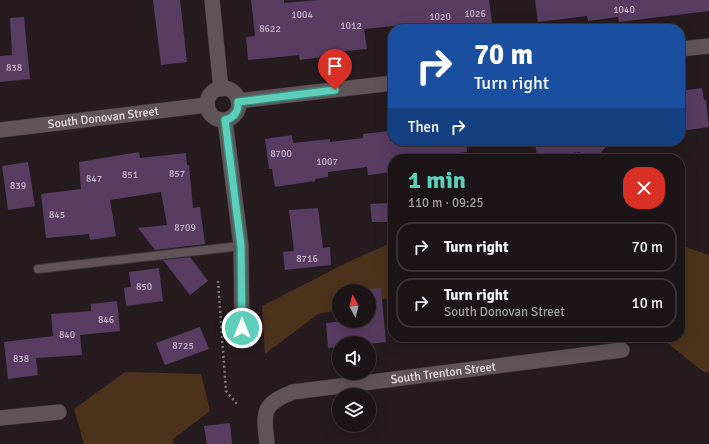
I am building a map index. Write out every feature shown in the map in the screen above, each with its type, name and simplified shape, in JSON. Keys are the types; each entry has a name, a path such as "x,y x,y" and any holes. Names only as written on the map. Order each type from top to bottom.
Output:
{"street":[{"path":"212,0 221,89"},
{"path":"685,48 709,46"},
{"path":"238,102 388,84"},
{"path":"221,89 230,90 235,94 238,102 238,109 235,114 231,118 225,120 217,119 209,113 207,105 210,94 221,89"},
{"name":"South Donovan Street","path":"0,130 207,105"},
{"path":"225,120 241,246 242,328"},
{"name":"South Trenton Street","path":"267,444 264,418 268,406 279,398 292,392 622,350"},
{"path":"0,418 59,412"}],"lane":[{"path":"38,269 241,246"}],"path":[{"path":"218,281 226,391 237,404"}],"shaded area":[{"path":"388,244 388,298 376,301 376,284 332,284 332,311 318,314 265,354 262,306 348,262"},
{"path":"685,247 709,255 709,372 705,373 666,342 685,342"},
{"path":"125,372 201,374 210,411 173,439 173,444 84,444 74,409"}],"building":[{"path":"153,0 180,0 187,62 161,65"},
{"path":"251,0 284,0 284,3 318,0 489,0 492,24 388,24 388,27 364,29 367,49 336,52 337,55 300,60 299,55 248,60 246,37 255,36"},
{"path":"535,0 709,0 709,11 619,22 618,17 588,21 587,16 538,22"},
{"path":"24,17 30,79 0,82 0,56 12,55 10,18"},
{"path":"702,88 704,100 706,100 709,127 685,130 685,90"},
{"path":"388,131 388,146 467,146 467,152 450,154 388,154 388,173 368,175 367,167 328,172 328,177 315,179 315,181 275,187 272,169 269,169 265,139 292,135 293,143 330,139 330,142 363,138 363,134"},
{"path":"536,146 607,146 599,154 580,154 580,152 566,154 537,154"},
{"path":"139,152 140,158 186,153 187,165 189,165 193,208 200,207 205,244 155,250 138,228 167,225 161,192 110,200 116,236 90,240 89,234 46,238 41,194 81,189 79,162"},
{"path":"28,162 35,206 8,210 2,166"},
{"path":"388,203 388,222 372,222 370,204"},
{"path":"318,208 323,248 330,247 331,265 285,270 283,252 294,251 289,210"},
{"path":"190,257 208,281 190,295 163,260"},
{"path":"159,268 163,301 126,306 124,288 131,287 129,272"},
{"path":"376,288 381,288 386,342 376,343 376,336 332,336 332,348 328,348 326,323 332,322 332,328 376,328"},
{"path":"117,301 120,331 80,335 82,355 36,358 38,375 8,379 4,342 53,336 51,314 91,311 91,304"},
{"path":"200,327 209,349 165,365 156,343"},
{"path":"230,423 232,444 207,444 204,426"}],"route":[{"path":"242,328 241,246 225,120 231,118 235,114 238,109 238,102 335,90"}]}
